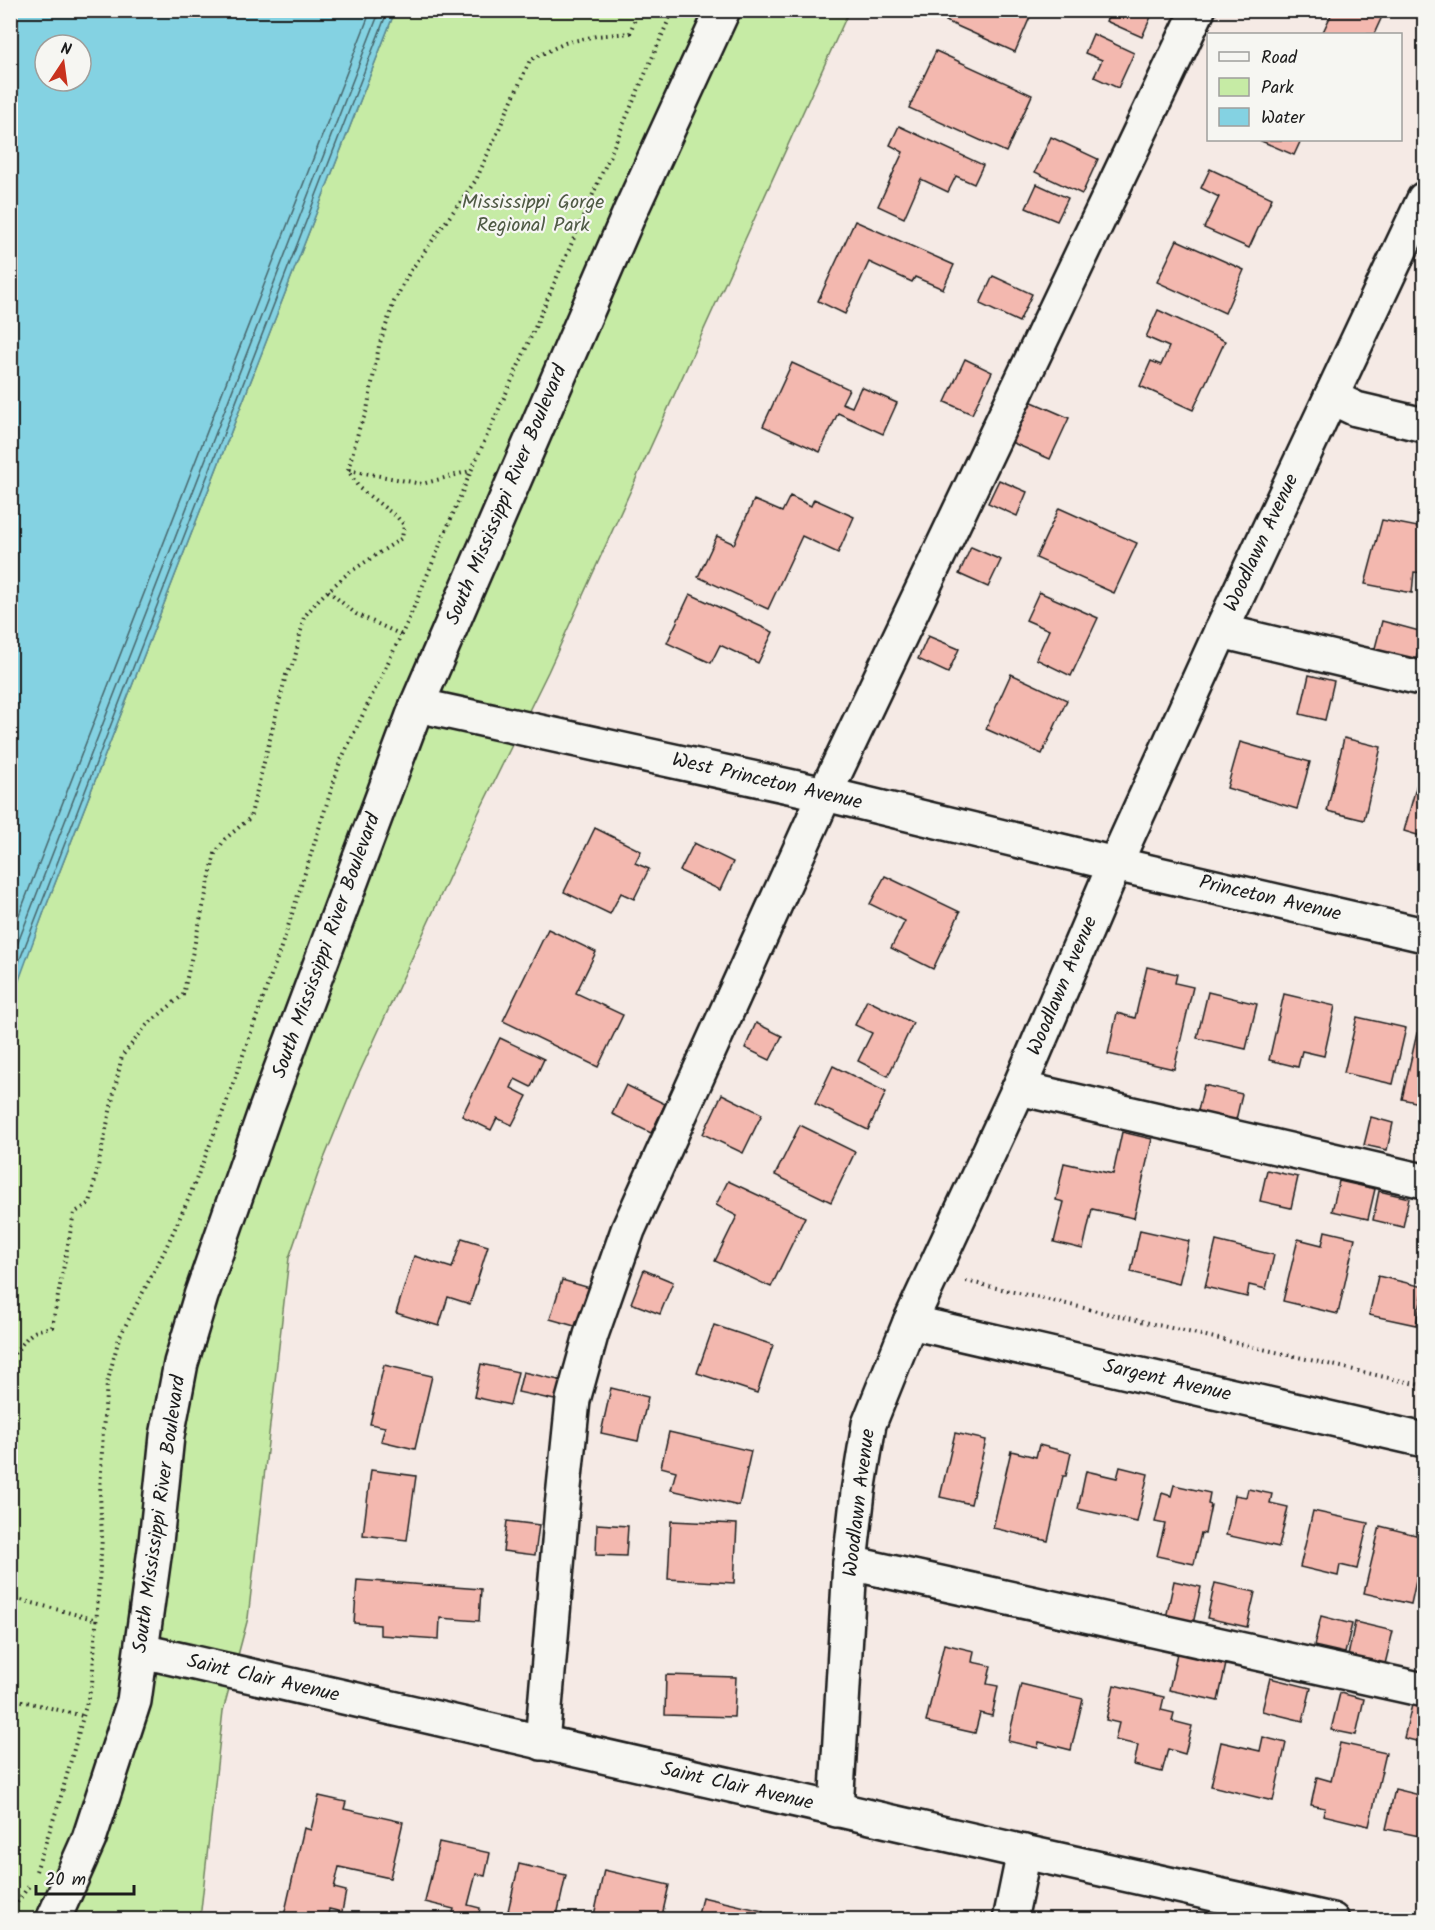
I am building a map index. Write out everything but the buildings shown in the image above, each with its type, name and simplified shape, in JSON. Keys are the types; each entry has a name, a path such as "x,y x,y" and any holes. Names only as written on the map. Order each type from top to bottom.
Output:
{"street":[{"name":"South Mississippi River Boulevard","path":"53,1920 89,1839 122,1742 135,1694 167,1436 181,1363 201,1296 265,1112 417,705 630,213 723,10"},
{"path":"542,1743 573,1400 591,1335 628,1230 825,794 1198,10"},
{"name":"Woodlawn Avenue","path":"836,1810 850,1563 869,1424 910,1322 1019,1088 1116,864 1221,631 1425,199"},
{"path":"1331,397 1356,409 1425,424"},
{"path":"1221,631 1425,679"},
{"name":"West Princeton Avenue","path":"417,705 825,794 1116,864"},
{"name":"Princeton Avenue","path":"1116,864 1425,934"},
{"path":"1019,1088 1425,1181"},
{"name":"Sargent Avenue","path":"910,1322 1425,1440"},
{"path":"850,1563 1425,1690"},
{"name":"Saint Clair Avenue","path":"142,1652 1332,1920"},
{"path":"1010,1920 1024,1852"}],"path":[{"path":"10,1358 27,1336 40,1329 52,1327 74,1213 90,1203 122,1056 147,1025 183,995 215,854 225,840 250,818 286,675 294,662 304,617 347,574 402,538 404,525 359,488 348,470 359,429 367,410 380,346 394,302 409,273 476,180 530,60 565,43 596,36 630,33 638,10"},
{"path":"348,470 422,484 471,471"},
{"path":"328,591 356,614 402,635"},
{"path":"956,1279 1425,1386"},
{"path":"10,1597 97,1620"},
{"path":"92,1684 99,1686"},
{"path":"10,1698 83,1716"}],"green space":[{"name":"Mississippi Gorge Regional Park","path":"395,11 849,11 548,672 478,814 356,1080 319,1171 289,1258 248,1618 223,1711 200,1919 11,1919 10,1002"}],"water":[{"path":"11,10 395,11 45,909 11,1002"}]}
